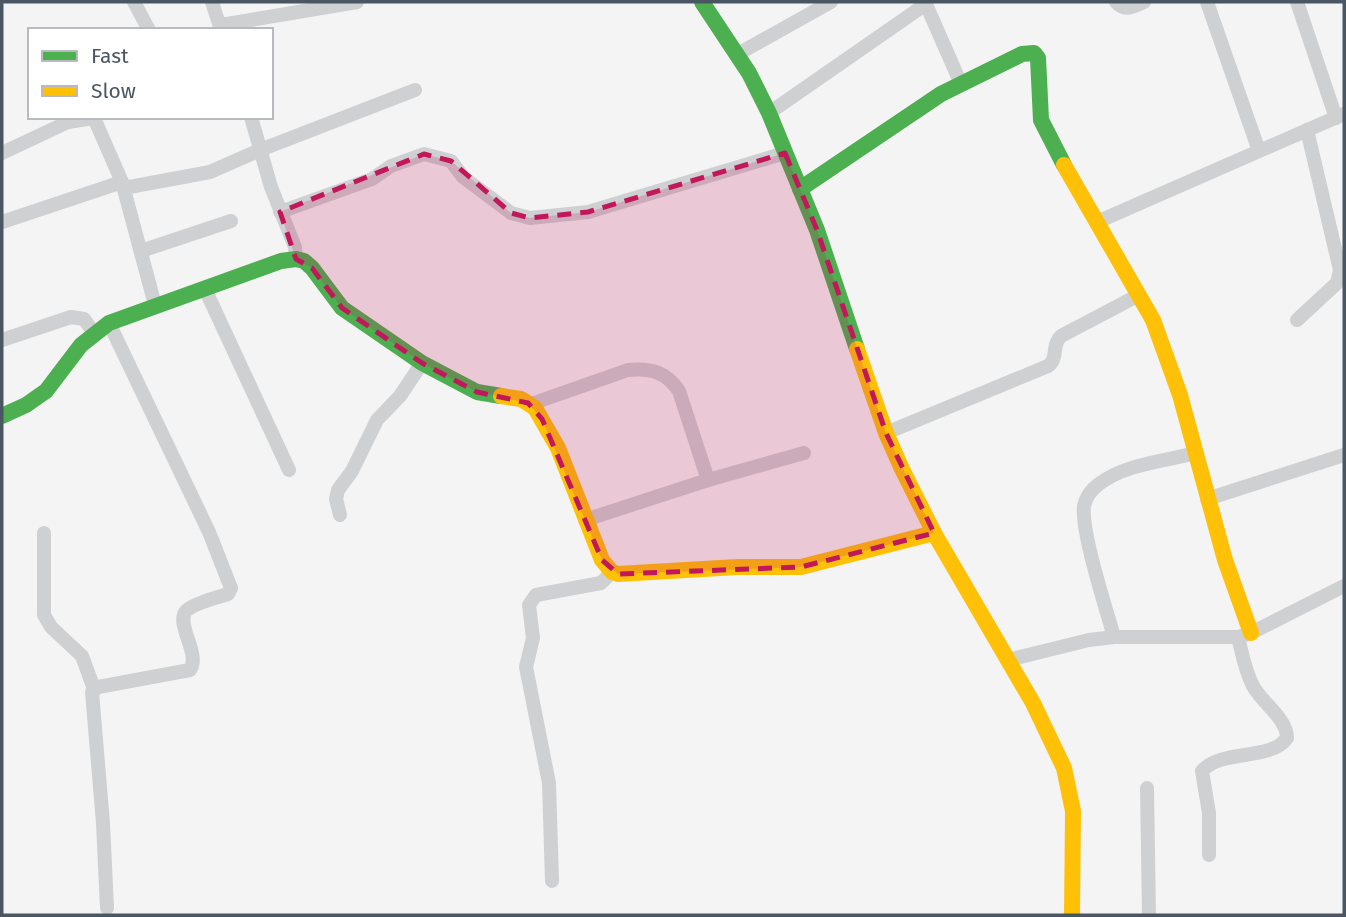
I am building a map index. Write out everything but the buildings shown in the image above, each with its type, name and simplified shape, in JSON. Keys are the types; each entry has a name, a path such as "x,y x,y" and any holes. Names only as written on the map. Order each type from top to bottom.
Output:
{"street":[{"path":"134,2 148,28"},
{"path":"212,2 219,24 227,27 357,2"},
{"path":"702,2 749,73 769,113 817,230 886,433 934,533 1033,703 1067,778 1073,811 1072,915"},
{"path":"736,55 831,2"},
{"path":"1116,2 1127,9 1144,2"},
{"path":"1206,2 1259,151"},
{"path":"1097,222 1340,116 1297,2"},
{"path":"769,113 925,3 961,84"},
{"path":"800,189 941,94 1021,54 1034,53 1038,58 1041,120 1073,182 1153,320 1196,453 1245,635 1243,660 1253,685 1284,726 1287,738 1278,747 1218,761 1207,765 1202,771 1209,813 1209,855"},
{"path":"2,222 122,185 210,172 415,90"},
{"path":"2,153 68,122 88,119"},
{"path":"95,119 122,185 155,305"},
{"path":"252,119 280,212 295,247 296,259"},
{"path":"1297,320 1336,284 1340,270 1307,130"},
{"path":"280,212 372,179 391,166 424,154 451,161 463,177 511,213 530,218 588,212 785,153"},
{"path":"141,251 231,221"},
{"path":"2,416 26,405 46,391 81,345 109,323 262,267 296,259 304,261 312,268 342,308 422,363 477,392 521,399 531,404 558,448 602,560 612,572 625,575 737,567 801,567 934,533"},
{"path":"205,289 289,470"},
{"path":"886,433 1048,366 1054,358 1055,343 1061,336 1139,295"},
{"path":"2,340 71,317 84,319 94,333"},
{"path":"94,689 190,670 194,662 184,621 186,611 231,591 209,532 109,323"},
{"path":"340,515 335,499 338,490 352,471 377,420 400,396 422,363"},
{"path":"531,404 628,370 646,369 659,372 671,379 679,391 708,480"},
{"path":"585,520 708,480 804,453"},
{"path":"1114,637 1086,531 1084,507 1087,497 1100,484 1121,472 1196,453"},
{"path":"1207,499 1344,455"},
{"path":"44,533 44,615 51,626 82,656 94,689 92,694 107,908"},
{"path":"552,881 549,783 526,665 533,638 529,605 536,595 601,583 612,572"},
{"path":"1007,660 1089,640 1114,637 1245,635 1344,586"},
{"path":"1147,788 1149,915"}],"highlighted area":[{"path":"785,153 817,230 886,433 934,533 801,567 618,574 602,560 542,419 528,403 477,392 422,363 342,308 312,268 296,259 280,212 424,154 451,161 511,213 530,218 588,212"}],"traffic: fast":[{"path":"702,2 749,73 769,113 817,230 857,349"},
{"path":"800,189 941,94 1022,54 1034,53 1038,58 1041,120 1064,165"},
{"path":"2,416 26,405 46,391 81,345 109,323 281,261 296,259 304,261 312,268 342,308 422,363 477,392 501,396"}],"traffic: slow":[{"path":"1064,165 1153,320 1180,395 1225,560 1251,633"},
{"path":"857,349 886,433 902,469 934,533 1033,703 1064,768 1073,811 1072,915"},
{"path":"501,396 521,399 535,408 558,448 602,560 612,572 618,574 737,567 801,567 934,533"}]}
